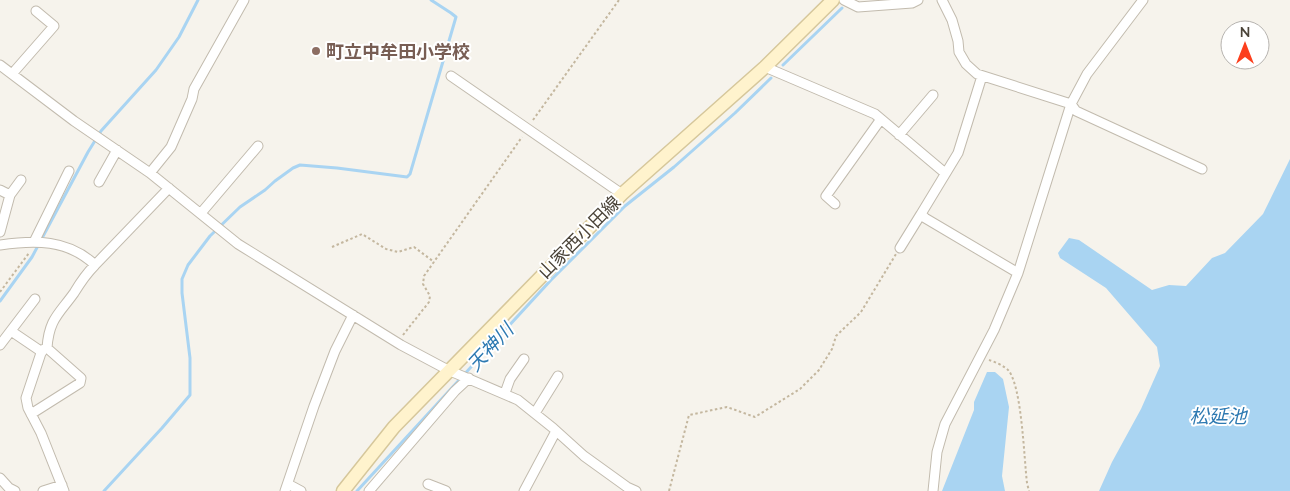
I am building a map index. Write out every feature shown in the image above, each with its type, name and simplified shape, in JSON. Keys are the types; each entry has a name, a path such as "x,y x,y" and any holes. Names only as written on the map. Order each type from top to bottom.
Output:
{"main road":[{"name":"山家西小田線","path":"343,491 394,427 622,194 765,67 833,0"}],"street":[{"path":"150,173 171,147 192,99 194,88 244,0"},
{"path":"844,0 858,7 912,3 918,0"},
{"path":"942,0 952,20 959,52 966,64 982,76 1071,104 1076,110 1202,169"},
{"path":"933,491 937,452 945,424 994,330 1018,273 1071,104 1087,74 1144,0"},
{"path":"12,74 54,26 36,11"},
{"path":"0,65 74,122 150,173 238,244 401,345 448,370 518,400 584,456 636,491"},
{"path":"765,67 874,114 945,173"},
{"path":"451,76 622,194"},
{"path":"900,248 958,153 978,83 982,76"},
{"path":"899,135 933,95"},
{"path":"835,204 826,196 881,120"},
{"path":"201,213 258,146"},
{"path":"99,182 117,150"},
{"path":"34,242 69,172"},
{"path":"0,232 10,195 22,180"},
{"path":"43,491 63,488 28,408 26,398 44,350 54,316 73,294 84,276 169,188"},
{"path":"0,190 10,195"},
{"path":"921,214 1018,273"},
{"path":"0,245 34,242 68,247 78,251 94,265"},
{"path":"0,345 35,299"},
{"path":"300,491 287,488 324,379 335,351 353,315"},
{"path":"11,331 44,350 81,378 80,383 31,414"},
{"path":"505,393 510,379 524,359"},
{"path":"535,413 558,376"},
{"path":"369,491 455,391 469,378"},
{"path":"524,491 556,431"},
{"path":"0,478 9,488 15,491"},
{"path":"428,484 446,491"}],"path":[{"path":"401,345 402,336 429,302 430,296 423,284 424,276 619,0"},
{"path":"332,247 362,234 386,249 398,252 414,247 434,262"},
{"path":"0,292 30,251 34,242"},
{"path":"669,491 689,415 727,407 755,417 800,389 819,370 832,349 836,336 861,312 900,248"},
{"path":"979,358 996,362 1008,370 1017,389 1029,491"}],"water":[{"name":"松延池","path":"1290,159 1290,491 1099,491 1112,462 1141,409 1160,366 1157,347 1106,288 1060,258 1058,253 1069,238 1079,240 1152,290 1169,285 1186,286 1212,258 1225,253 1263,214"},
{"path":"987,372 995,372 1003,379 1009,407 1002,476 1005,491 942,491 974,410 974,402"}],"waterway":[{"path":"0,301 32,257 101,131 156,70 179,37 198,0"},
{"path":"104,491 190,395 190,358 182,279 188,265 210,236 240,207 293,168 300,165 407,177 410,174 456,17 431,0"},
{"path":"783,65 842,8"},
{"name":"天神川","path":"357,491 551,280 625,206 674,167 771,78"}],"place":[{"name":"町立中牟田小学校","path":"316,51"}]}
